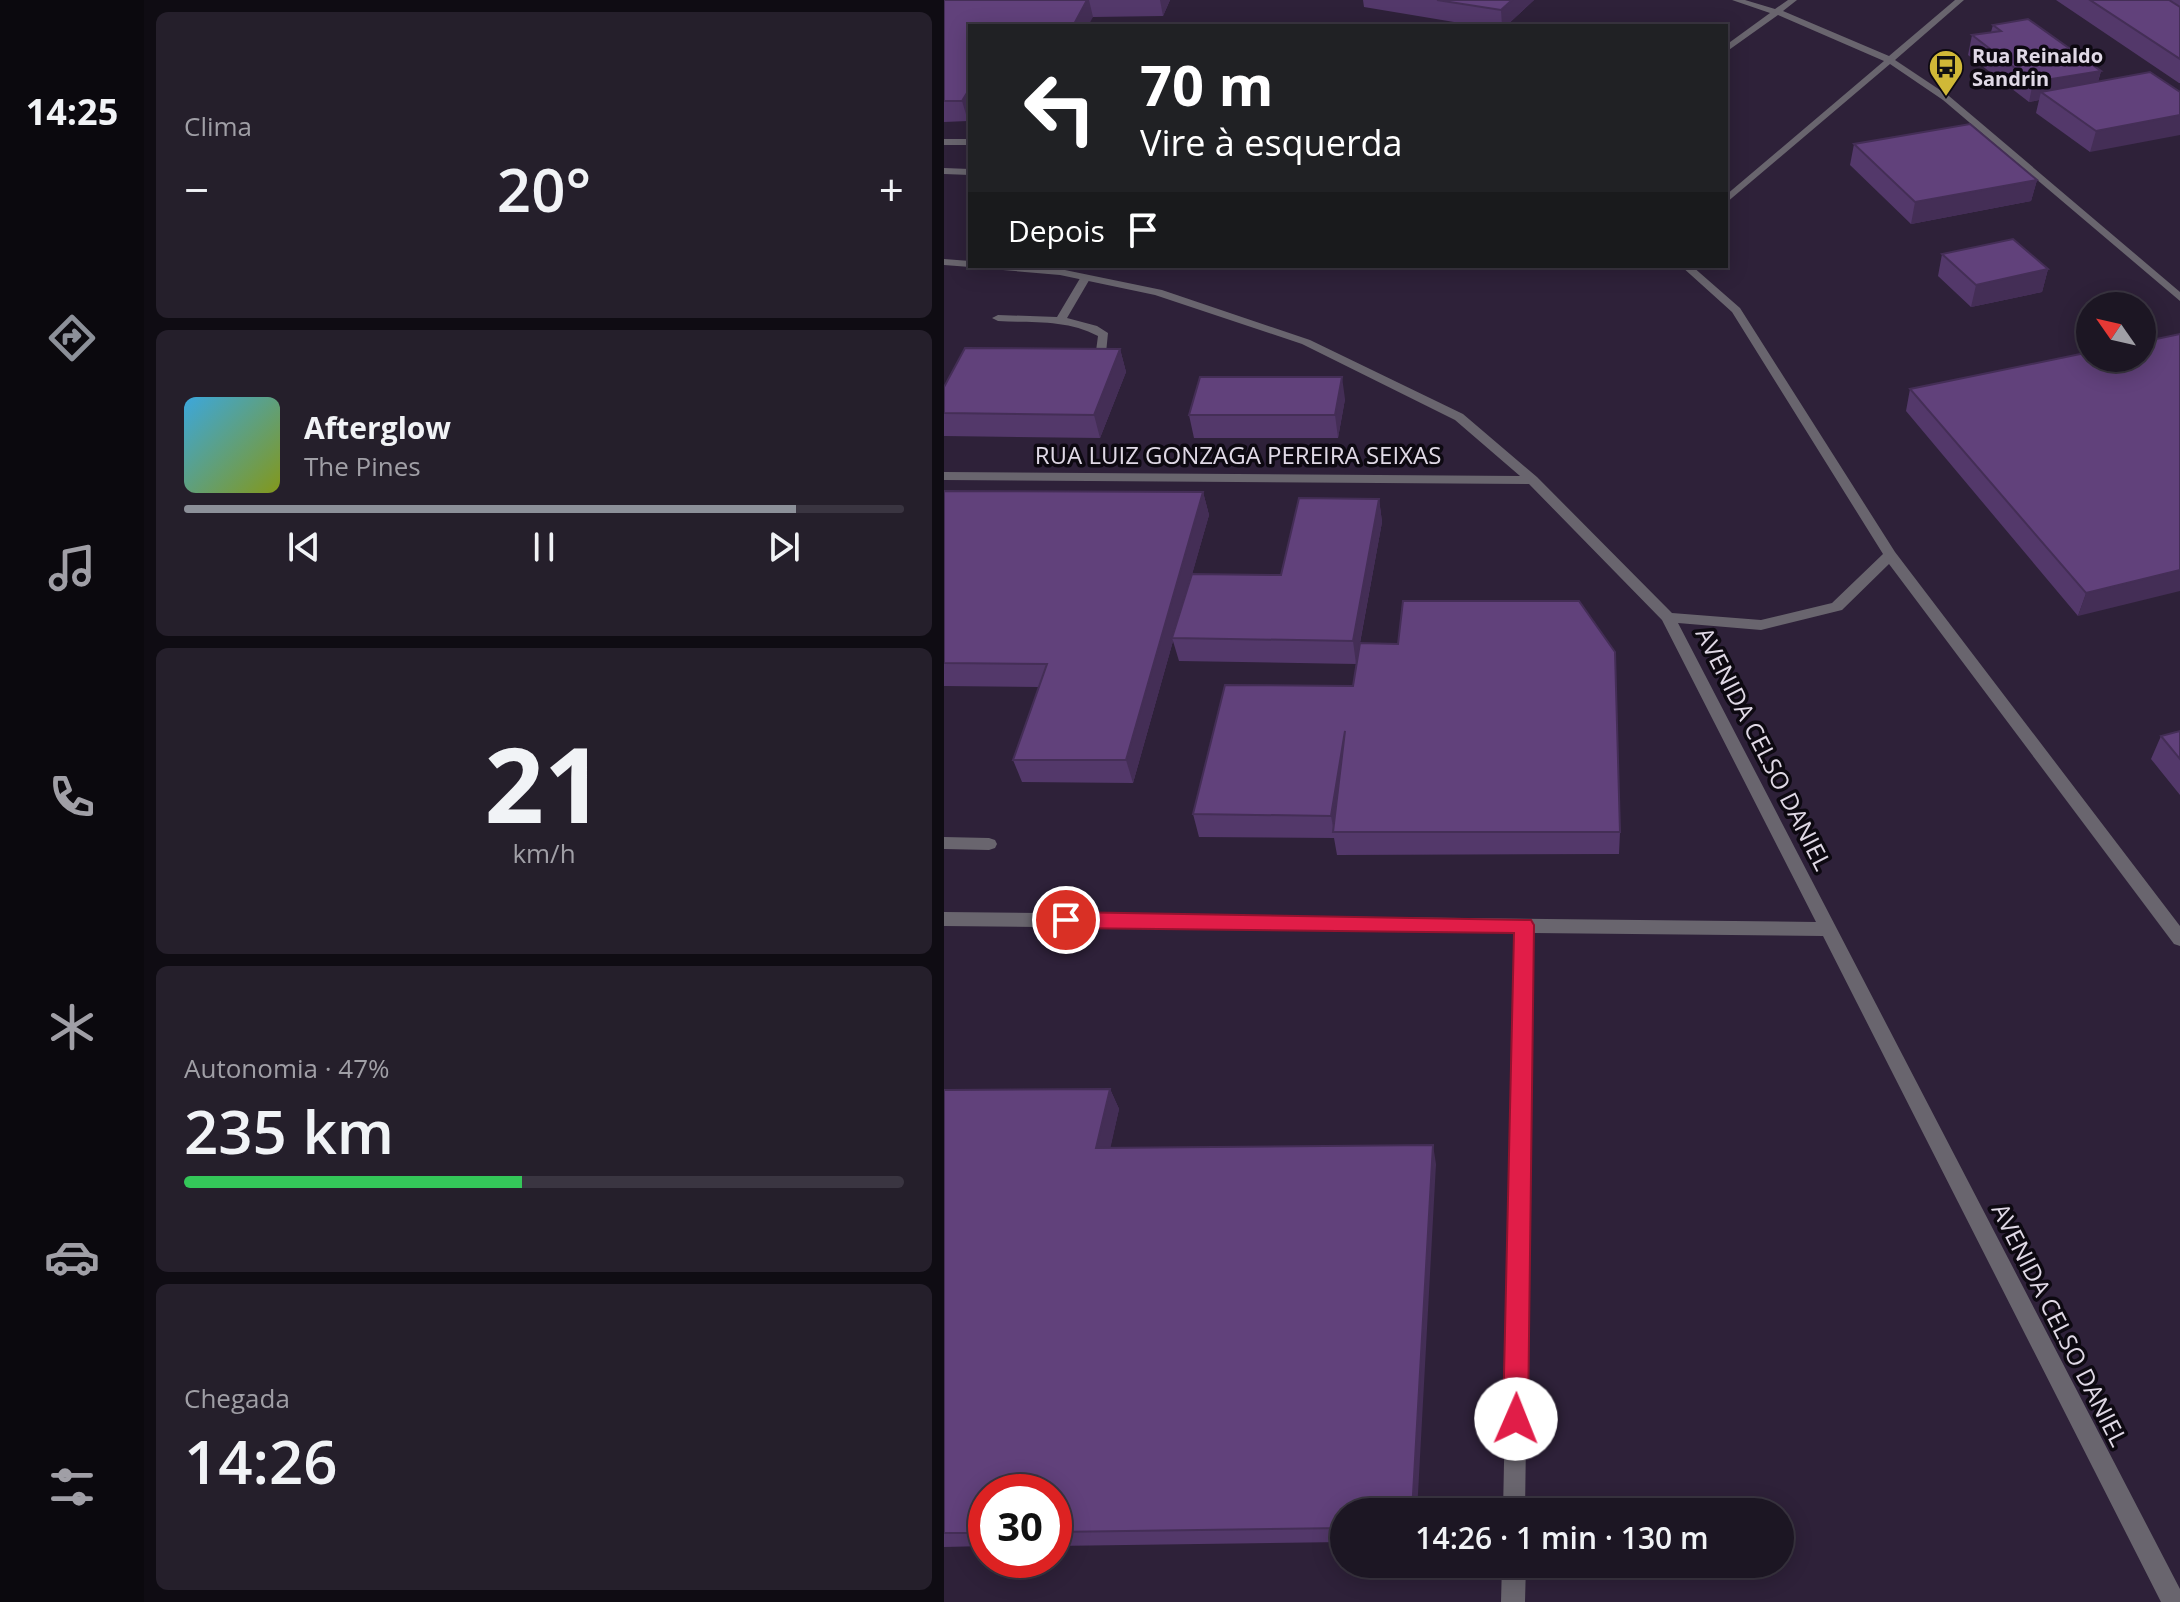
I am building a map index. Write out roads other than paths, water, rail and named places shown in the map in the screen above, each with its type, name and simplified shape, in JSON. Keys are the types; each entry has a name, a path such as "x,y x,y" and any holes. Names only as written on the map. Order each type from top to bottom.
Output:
{"street":[{"path":"1736,0 1777,12 1890,60 1946,98 2177,291"},
{"path":"1728,48 1793,0"},
{"path":"1728,198 1960,0"},
{"path":"944,142 968,142"},
{"path":"944,174 968,172"},
{"path":"944,262 968,264"},
{"name":"AVENIDA CELSO DANIEL","path":"1008,268 1086,277 1158,292 1306,342 1459,417 1532,480 1668,617 2174,1602"},
{"path":"1688,268 1736,310 1890,555 2180,939"},
{"path":"1060,321 1086,277"},
{"path":"998,318 1060,321 1094,328 1104,335 1102,351"},
{"name":"RUA LUIZ GONZAGA PEREIRA SEIXAS","path":"944,476 1532,480"},
{"path":"1668,617 1761,625 1837,607 1890,555"},
{"path":"944,843 989,844"},
{"path":"944,919 1828,929"},
{"path":"1514,1498 1524,925"},
{"path":"1513,1602 1514,1578"}],"place":[{"name":"Rua Reinaldo Sandrin","path":"1946,98"}]}
